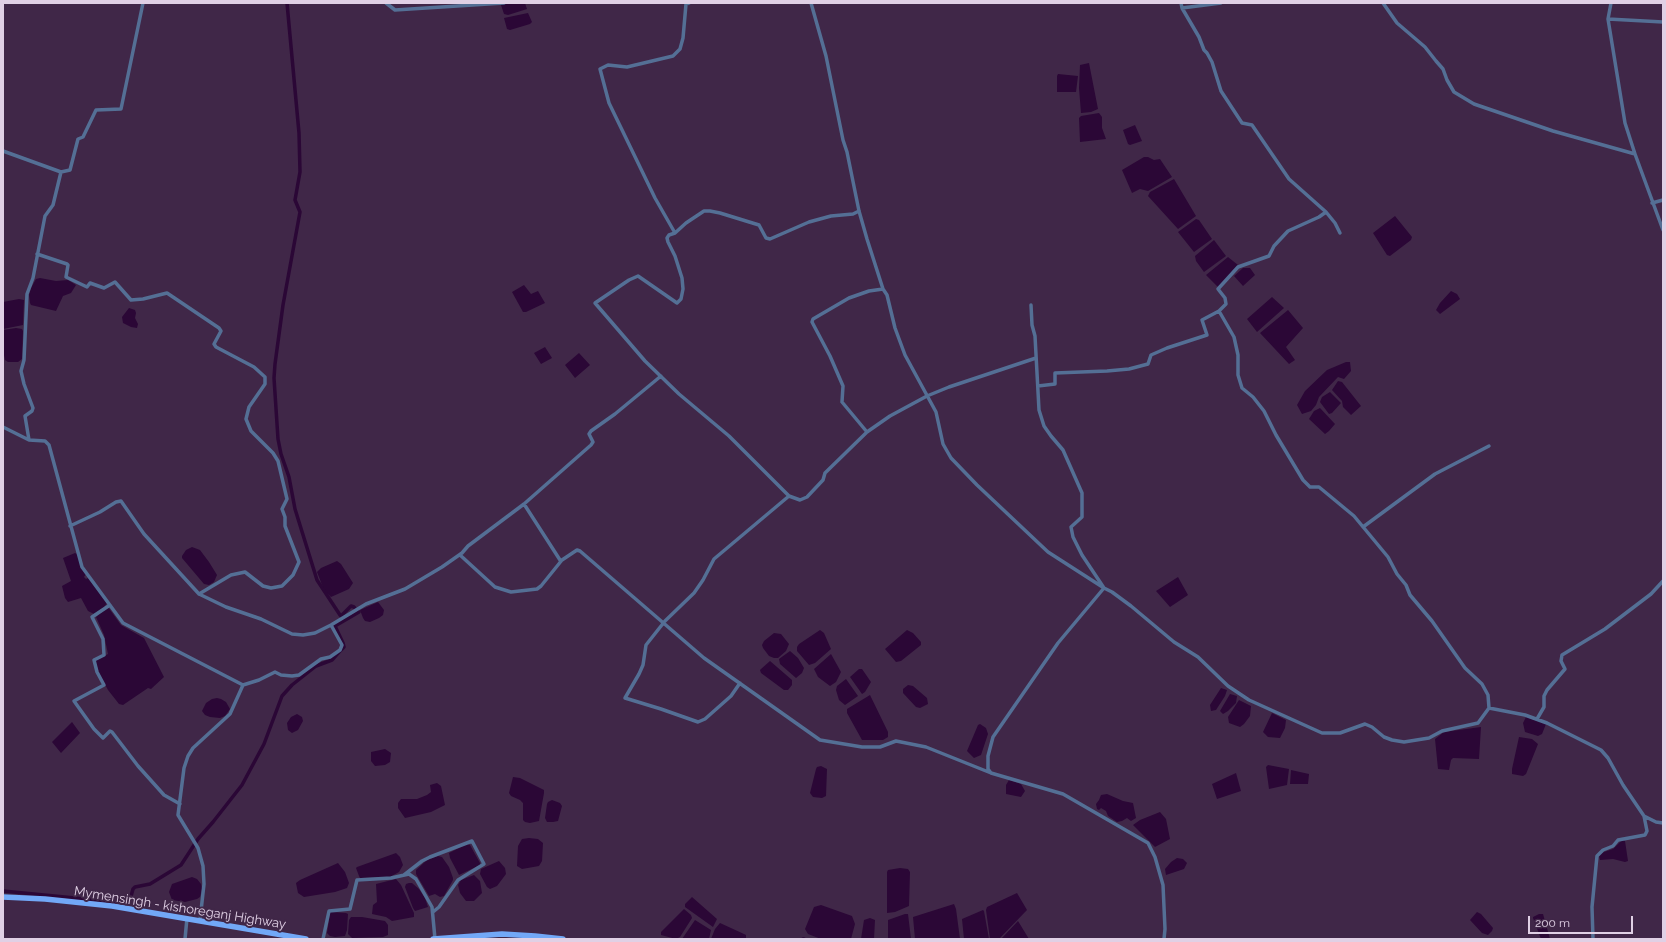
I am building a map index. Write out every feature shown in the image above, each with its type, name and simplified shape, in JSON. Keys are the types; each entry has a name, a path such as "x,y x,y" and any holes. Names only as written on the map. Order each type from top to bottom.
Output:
{"main road":[{"name":"Mymensingh - kishoreganj Highway","path":"3,897 45,899 112,906 306,939"},
{"path":"434,939 502,934 563,939"}],"street":[{"path":"3,151 61,172 70,170 78,139 83,137 96,110 121,109 143,3"},
{"path":"386,3 395,10 504,3"},
{"path":"675,233 655,198 609,103 600,69 608,65 627,67 673,56 680,49 683,38 686,4 689,3"},
{"path":"811,3 826,56 859,211 883,289 887,295 895,328 905,355 936,412 943,444 951,458 977,485 1048,552 1112,592 1174,642 1198,657 1228,686 1249,700 1322,733 1340,733 1365,724 1372,727 1384,737 1404,742 1429,738 1442,731 1478,723 1489,708 1488,695 1482,684 1465,668 1432,621 1410,595 1406,585 1397,574 1388,557 1354,516 1319,487 1310,487 1303,480 1276,435 1264,411 1253,397 1242,388 1238,375 1238,355 1234,337 1219,311"},
{"path":"1221,3 1182,5 1199,37 1204,50 1212,62 1221,91 1242,123 1252,125 1289,179 1326,212 1335,223 1340,234"},
{"path":"1383,3 1397,23 1425,47 1440,65 1454,92 1474,104 1553,131 1635,154"},
{"path":"1611,3 1608,19 1625,123 1652,203 1663,230"},
{"path":"1608,19 1663,22"},
{"path":"29,440 25,416 32,411 33,408 21,371 24,360 27,294 33,278 44,216 53,205 61,172"},
{"path":"1652,203 1663,200"},
{"path":"859,211 853,214 831,216 809,222 770,239 766,238 759,225 710,211 704,212 686,223 667,238 682,278 683,290 681,299 677,303 638,276 594,303 661,376 729,436 789,496 800,500 807,497 823,480 825,473 867,432 890,416 927,396 949,387 1036,358"},
{"path":"1038,386 1056,384 1055,373 1107,372 1148,364 1151,355 1167,348 1207,335 1202,320 1219,311 1226,304 1225,298 1218,289 1238,267 1269,256 1274,246 1288,231 1319,217 1326,212"},
{"path":"37,254 68,265 66,277 87,287 90,282 104,288 115,282 132,300 167,293 219,328 221,331 214,344 216,346 254,366 265,378 265,384 249,407 246,419 251,431 273,453 278,461 287,499 282,509 285,517 285,526 299,562 293,575 282,586 271,588 263,586 245,572 231,576 199,594"},
{"path":"867,432 842,402 843,386 830,356 812,322 813,319 849,298 869,291 883,289"},
{"path":"1031,305 1032,325 1035,336 1039,410 1044,426 1063,450 1082,493 1082,517 1071,527 1073,536 1082,555 1104,588"},
{"path":"70,526 100,512 116,502 121,501 123,506 144,534 199,594 226,607 261,619 292,634 309,635 331,625 356,610 405,589 442,568 460,555 468,546 524,504 591,445 593,442 589,434 591,431 615,414 661,376"},
{"path":"3,427 29,440 44,441 49,445 82,567 123,623 243,685 260,680 275,672 281,675 292,676 299,674 321,659 330,657 340,650 342,645 331,625"},
{"path":"1363,527 1435,474 1489,446"},
{"path":"740,683 726,700 705,719 698,722 661,708 625,698 640,674 646,645 664,623 694,593 714,560 789,496"},
{"path":"524,504 560,560 562,560"},
{"path":"460,555 494,587 511,592 536,589 541,586 562,560 577,550 580,551 704,658 820,740 862,747 880,747 896,741 926,747 991,773 1063,794 1148,842 1155,857 1163,885 1164,939"},
{"path":"1537,719 1544,707 1544,696 1547,690 1564,669 1560,661 1562,655 1611,625 1651,594 1663,581"},
{"path":"991,773 988,767 988,756 993,737 1058,643 1104,588"},
{"path":"110,605 92,617 103,640 104,655 94,660 97,672 104,685 74,701 94,729 103,738 110,731 112,732 138,766 164,795 180,804"},
{"path":"200,920 204,876 203,866 198,848 178,815 184,768 188,756 193,748 230,714 243,685"},
{"path":"1489,708 1526,715 1537,719 1601,750 1608,758 1623,786 1644,816 1646,833 1618,840 1613,846 1604,850 1597,856 1592,907 1593,939"},
{"path":"1644,816 1656,822 1663,823"},
{"path":"403,875 430,857 472,841 484,864 458,880 439,907 433,912"},
{"path":"323,939 329,911 350,909 357,880 391,878 409,874 416,878 428,899 433,912 434,939"},
{"path":"185,939 187,918"}],"shaded area":[{"path":"509,3 525,3 527,9 508,15 504,14 501,5"},
{"path":"528,13 532,22 530,24 510,30 507,29 504,18"},
{"path":"1089,63 1098,109 1091,112 1081,113 1079,88 1080,65"},
{"path":"1058,74 1078,76 1076,92 1057,92"},
{"path":"1099,113 1102,117 1102,128 1106,139 1080,142 1079,118 1081,116"},
{"path":"1135,125 1142,141 1130,145 1128,144 1123,130"},
{"path":"1144,157 1154,160 1160,159 1172,177 1148,191 1140,189 1132,193 1122,170"},
{"path":"1174,179 1196,216 1178,229 1148,196 1150,192"},
{"path":"1395,216 1412,237 1411,240 1390,256 1387,255 1373,233"},
{"path":"1196,219 1199,220 1212,239 1194,252 1178,232"},
{"path":"1214,240 1226,256 1204,272 1196,261 1195,256"},
{"path":"1228,257 1238,265 1218,287 1206,275"},
{"path":"1243,268 1250,268 1255,275 1243,286 1234,276"},
{"path":"40,278 56,281 68,280 76,285 71,293 63,296 56,311 31,305 30,303 29,295 31,288 36,279"},
{"path":"524,285 531,294 538,291 545,303 523,312 512,292"},
{"path":"1451,291 1457,294 1460,299 1440,314 1436,310"},
{"path":"1272,297 1284,308 1257,332 1247,319"},
{"path":"19,299 24,300 23,325 3,329 3,302"},
{"path":"129,308 135,310 135,318 138,324 137,328 123,323 122,317"},
{"path":"1288,310 1303,328 1286,347 1295,360 1289,364 1260,333"},
{"path":"16,328 22,329 23,331 22,359 18,362 8,362 5,360 3,350 3,330"},
{"path":"545,347 552,358 541,364 534,353"},
{"path":"579,353 590,365 575,378 565,365"},
{"path":"1346,362 1350,362 1351,371 1344,379 1338,377 1319,397 1316,405 1311,411 1302,414 1297,405 1305,391 1327,370"},
{"path":"1338,381 1342,382 1361,406 1351,415 1343,407 1342,401 1332,390"},
{"path":"1330,392 1341,403 1332,413 1329,414 1320,402 1322,397"},
{"path":"1320,408 1335,424 1325,434 1309,419 1314,411"},
{"path":"192,547 200,550 217,575 214,582 209,585 204,584 182,558 186,550"},
{"path":"75,553 77,554 86,574 84,577 86,579 88,578 107,603 94,614 88,611 81,598 68,602 65,598 62,586 71,581 63,558"},
{"path":"337,561 341,564 353,583 349,589 331,597 324,590 317,572 321,568"},
{"path":"1178,577 1188,595 1170,607 1156,591"},
{"path":"378,602 384,610 383,615 370,622 365,621 360,610"},
{"path":"108,607 121,625 144,638 164,677 151,689 148,688 123,705 119,704 108,690 95,661 108,654 104,635 96,617"},
{"path":"820,630 824,633 831,649 815,663 809,665 797,651 797,647 799,644"},
{"path":"907,630 913,633 921,642 921,645 901,661 896,662 885,649"},
{"path":"774,633 781,634 789,644 786,651 778,658 769,656 762,645 764,641"},
{"path":"790,651 798,658 804,668 802,673 796,678 780,664 779,659"},
{"path":"831,654 841,672 836,682 830,686 818,677 814,669"},
{"path":"770,661 792,680 792,685 788,690 784,690 761,673 760,670"},
{"path":"859,669 862,669 871,682 862,694 850,677"},
{"path":"846,679 858,696 845,705 839,700 836,690 837,686"},
{"path":"908,685 913,686 927,698 928,704 920,708 916,707 903,693 903,689"},
{"path":"1221,688 1227,690 1225,696 1216,710 1211,711 1210,705"},
{"path":"1230,694 1237,696 1236,703 1223,714 1220,711"},
{"path":"870,695 888,732 888,737 883,740 862,740 847,713 847,709"},
{"path":"217,698 226,702 230,709 225,716 220,718 205,715 202,711 206,703"},
{"path":"1239,700 1251,706 1250,716 1240,727 1229,723 1228,717"},
{"path":"1272,713 1286,720 1285,728 1280,738 1268,737 1263,732"},
{"path":"297,714 302,717 303,721 298,730 292,733 288,730 287,723 291,717"},
{"path":"1526,717 1546,724 1542,734 1538,736 1525,732 1523,723"},
{"path":"72,722 80,733 61,753 52,742"},
{"path":"980,724 986,728 988,734 981,755 974,758 967,751 978,725"},
{"path":"1481,727 1479,759 1453,758 1451,760 1449,770 1438,769 1435,739 1444,732"},
{"path":"1519,737 1532,739 1538,744 1526,774 1523,776 1512,774"},
{"path":"385,749 391,753 390,762 385,765 375,766 371,761 371,752"},
{"path":"1268,765 1289,769 1287,785 1269,789 1266,767"},
{"path":"821,766 827,769 826,796 822,798 813,797 810,793 816,769 817,767"},
{"path":"1291,770 1309,774 1308,784 1290,784"},
{"path":"1236,773 1241,791 1217,799 1212,784"},
{"path":"513,777 520,778 544,790 539,821 530,823 523,820 523,803 511,796 509,793"},
{"path":"1009,780 1021,784 1025,791 1021,797 1006,794 1006,785"},
{"path":"437,783 441,786 445,805 431,812 405,818 398,808 398,803 401,799 417,799 427,795 431,792 430,785"},
{"path":"1107,794 1123,801 1133,803 1136,818 1131,821 1127,818 1117,822 1108,816 1106,811 1101,808 1099,810 1097,809 1096,804 1101,795"},
{"path":"552,800 560,803 562,806 558,821 547,822 545,818 547,804"},
{"path":"1160,812 1166,819 1170,839 1155,847 1133,825 1140,820"},
{"path":"522,839 538,839 543,843 542,861 539,866 522,869 517,866 518,846"},
{"path":"1622,840 1625,841 1628,861 1625,862 1613,859 1600,860 1599,856 1601,853 1613,849"},
{"path":"467,844 470,845 480,865 459,875 449,853"},
{"path":"396,853 400,857 403,865 399,872 390,877 360,878 356,868 357,867"},
{"path":"438,856 442,857 449,867 453,878 444,896 440,897 435,894 429,896 416,874 416,870 427,860"},
{"path":"1177,858 1183,859 1187,863 1184,869 1166,875 1165,869"},
{"path":"499,861 505,868 506,874 497,886 490,889 487,887 480,874 481,869"},
{"path":"338,863 345,872 349,883 347,888 335,892 304,897 298,893 296,883 300,880"},
{"path":"900,868 908,869 910,872 909,906 895,912 887,913 887,872 888,870"},
{"path":"474,875 480,881 482,893 474,901 466,901 460,893 458,885 461,880"},
{"path":"192,877 197,879 201,884 202,889 200,897 185,902 172,900 169,892 172,884"},
{"path":"396,879 401,885 414,913 414,917 392,921 386,917 372,914 373,905 377,902 376,884"},
{"path":"412,883 419,889 425,898 428,907 415,911 405,887 406,884"},
{"path":"1017,893 1027,910 999,939 990,939 986,910 987,907"},
{"path":"692,897 717,919 713,927 685,907 685,904"},
{"path":"954,904 960,939 915,939 913,917"},
{"path":"821,905 852,916 855,924 851,939 821,939 808,934 805,929 814,907"},
{"path":"684,909 691,915 692,918 680,937 676,939 661,935 661,932"},
{"path":"983,910 989,939 964,939 962,919"},
{"path":"331,912 348,914 345,936 335,937 330,936 327,933"},
{"path":"1477,912 1481,914 1493,928 1488,935 1482,933 1470,920"},
{"path":"908,914 911,939 888,939 888,920"},
{"path":"1539,914 1543,914 1550,939 1541,939 1533,918"},
{"path":"351,917 362,917 385,921 388,925 388,935 383,937 352,938 348,934 349,920"},
{"path":"870,918 875,920 874,939 861,939 864,920"},
{"path":"695,920 711,930 709,939 682,939"},
{"path":"1018,921 1029,939 1001,939"},
{"path":"720,923 746,935 746,939 711,939 715,929"}],"waterway":[{"path":"287,3 299,133 300,172 295,200 300,212 283,305 275,364 274,378 278,439 281,454 289,477 295,509 317,580 341,616 351,606 358,612"},
{"path":"3,891 126,903 130,900 135,887 150,884 181,865 198,839 242,785 264,744 282,696 292,685 316,666 332,660 344,647 335,626 359,612"}]}
